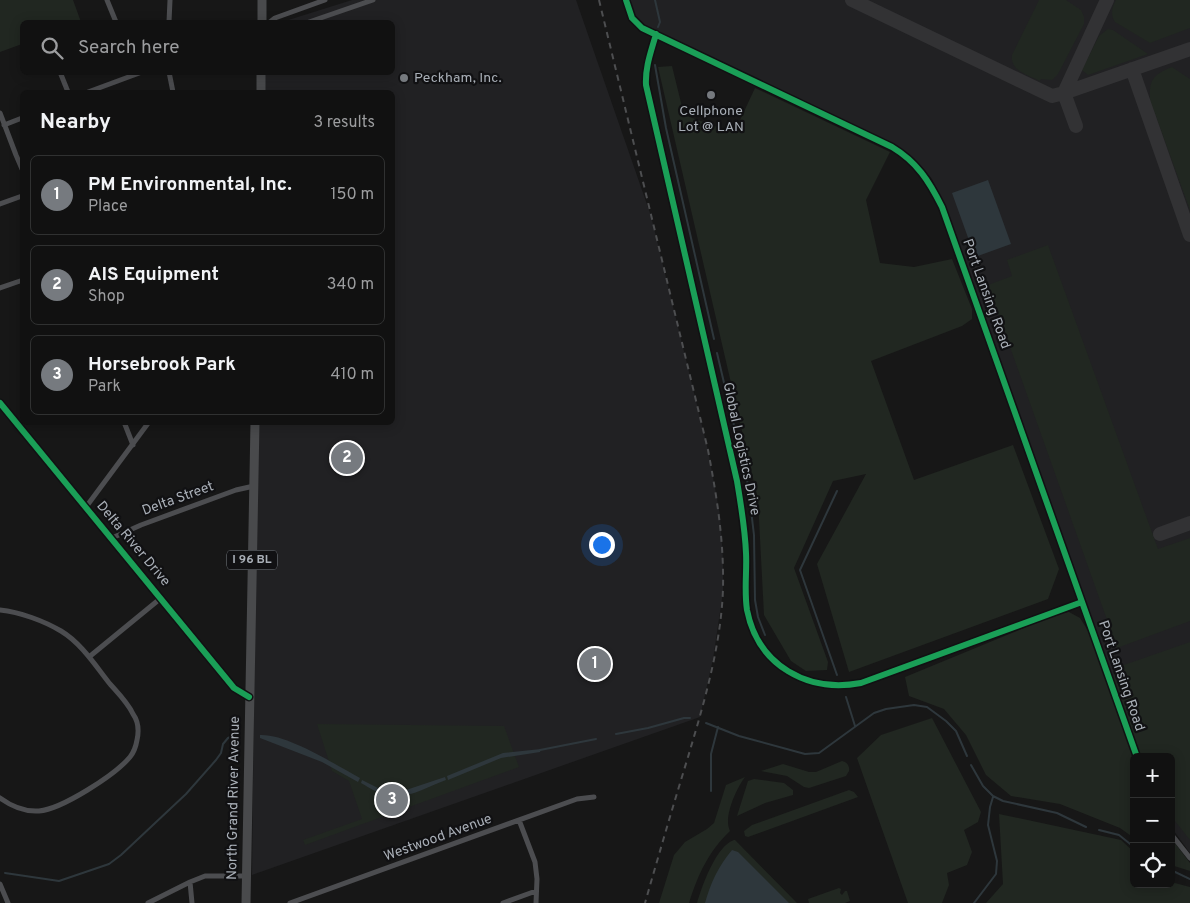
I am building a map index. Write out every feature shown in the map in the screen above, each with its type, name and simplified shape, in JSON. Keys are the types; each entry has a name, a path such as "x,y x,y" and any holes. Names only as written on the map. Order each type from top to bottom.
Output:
{"main road":[{"path":"262,0 262,20"},
{"path":"261,75 261,90"},
{"name":"North Grand River Avenue","path":"246,903 255,425"}],"street":[{"path":"108,0 115,20"},
{"path":"169,20 170,0"},
{"path":"272,20 326,0"},
{"path":"314,20 372,0"},
{"name":"Port Lansing Road","path":"626,0 635,23 892,147 905,155 924,175 942,207 1135,753"},
{"name":"Global Logistics Drive","path":"656,34 645,73 646,86 740,495 746,552 747,609 758,641 769,656 791,673 808,681 834,686 862,683 1082,602"},
{"path":"61,75 67,90"},
{"path":"93,90 131,75"},
{"path":"170,75 173,90"},
{"path":"0,113 20,164"},
{"path":"4,125 20,119"},
{"path":"0,204 20,197"},
{"path":"0,288 20,281"},
{"name":"Delta River Drive","path":"0,403 3,411 112,538 234,688 249,697"},
{"path":"125,425 133,445"},
{"path":"86,507 147,425"},
{"name":"Delta Street","path":"112,538 141,524 236,490 254,486"},
{"path":"89,657 161,598"},
{"path":"0,610 18,614 56,628 69,636 89,657 134,714 138,729 138,738 133,752 123,764 79,794 50,809 32,811 23,809 0,798"},
{"name":"Westwood Avenue","path":"290,903 576,799 594,796"},
{"path":"519,820 535,862 537,879 536,903"},
{"path":"1175,839 1190,858"},
{"path":"148,903 190,882 212,876 247,876"},
{"path":"190,882 192,903"},
{"path":"0,884 8,903"},
{"path":"503,903 536,891"}],"shaded area":[{"path":"0,0 73,0 80,20 20,20 20,45 0,52"},
{"path":"352,0 576,0 651,216 708,450 720,515 723,592 713,659 700,717 252,875 257,425 395,425 395,90 261,90 262,75 395,75 395,20 288,20"},
{"path":"629,0 1190,0 1190,853 1175,832 1175,753 1140,753 944,204 932,179 914,158 893,144 642,24 634,16"},
{"path":"1039,0 1066,0 1081,10 1084,17 1084,24 1058,74 1052,80 1041,79 1040,81 1021,72 1012,60 1012,55"},
{"path":"1116,0 1190,0 1190,28 1150,43 1115,22 1112,17 1112,11"},
{"path":"1108,29 1113,30 1148,54 1088,75 1082,70 1099,36"},
{"path":"672,66 684,115 734,133 755,88 890,152 866,200 880,263 914,267 952,259 972,309 972,319 962,326 871,361 914,480 1013,445 1059,569 1048,599 849,672 817,564 866,474 833,481 794,568 828,662 827,670 806,671 791,661 764,615 758,500 658,67"},
{"path":"1172,67 1190,79 1190,210 1150,100 1150,87 1156,75"},
{"path":"988,180 1011,244 975,257 952,193"},
{"path":"1048,245 1158,549 1190,538 1190,621 1117,648 988,285 1012,276 1007,260"},
{"path":"1069,612 1080,618 1090,634 1133,753 1130,753 1130,835 1120,828 1060,804 1011,796 986,775 966,735 944,709 909,696 905,677 1058,614"},
{"path":"1190,642 1190,840 1175,821 1175,753 1140,753 1113,678 1116,670 1121,666"},
{"path":"932,718 981,812 978,822 964,830 972,852 967,865 947,873 949,885 942,903 908,903 857,758 881,735"},
{"path":"317,724 504,726 519,767 305,845 303,840 362,819 349,781 332,771"},
{"path":"260,735 284,739 297,744 360,778 358,782 322,762 260,738"},
{"path":"541,749 540,752 501,758 448,780 447,776 503,753"},
{"path":"842,761 847,763 849,767 846,776 809,788 804,787 787,776 761,771 783,764 809,772 816,772"},
{"path":"445,777 446,780 416,792 392,797 361,783 362,780 380,789 397,793"},
{"path":"745,777 734,796 729,811 728,825 730,831 722,839 705,864 689,903 659,903 674,855 685,842 714,823 726,785"},
{"path":"754,779 784,783 793,790 793,795 765,803 737,816 748,781"},
{"path":"849,790 858,797 748,837 745,836 744,831 752,825"},
{"path":"999,814 1121,840 1130,848 1130,888 1175,888 1175,883 1190,887 1190,903 986,903 1003,884"},
{"path":"734,840 797,903 697,903 706,877 716,858 727,844"},
{"path":"1175,843 1190,863 1190,871 1175,866"},
{"path":"732,850 738,852 789,903 705,903 716,875"},
{"path":"839,888 842,895 847,891 850,901 845,903 809,903 808,899"}],"waterway":[{"path":"655,0 660,22 658,27"},
{"path":"655,65 666,128 714,339"},
{"path":"717,353 748,485 754,535 755,600 758,617 765,635"},
{"path":"837,491 800,570 837,675"},
{"path":"846,697 855,726"},
{"path":"706,723 739,736 805,754 819,753 874,713 886,709 914,705 927,707 946,721 956,731 967,756"},
{"path":"616,734 690,718"},
{"path":"711,791 711,754 718,727"},
{"path":"5,873 59,881 109,864 186,794 216,760 221,753 223,744 228,738 233,736"},
{"path":"540,750 596,739"},
{"path":"971,765 983,786 993,796 1003,801 1057,813 1086,827"},
{"path":"974,903 996,874 997,861 988,825 993,797"},
{"path":"1099,830 1119,835 1130,844"},
{"path":"1175,872 1190,879"}],"taxiway":[{"path":"852,0 1052,96 1064,93 1107,0"},
{"path":"1076,126 1064,93 1190,49"},
{"path":"1132,69 1190,235"},
{"path":"1160,534 1190,523"}],"railway":[{"path":"599,0 708,450 717,502 722,553 722,610 711,674 645,903"}],"cycle path":[{"path":"626,0 632,18 642,28 892,147 909,159 922,173 942,207 1136,753"},
{"path":"656,34 647,66 646,85 737,481 743,517 747,610 753,630 762,646 774,660 788,671 805,679 822,684 861,683 1082,602"},
{"path":"0,403 234,688 249,697"}],"place":[{"name":"Peckham, Inc.","path":"404,78"},
{"name":"Cellphone Lot @ LAN","path":"711,95"},
{"name":"AIS Equipment","path":"347,458"},
{"name":"PM Environmental, Inc.","path":"595,664"},
{"name":"Horsebrook Park","path":"392,800"}]}
